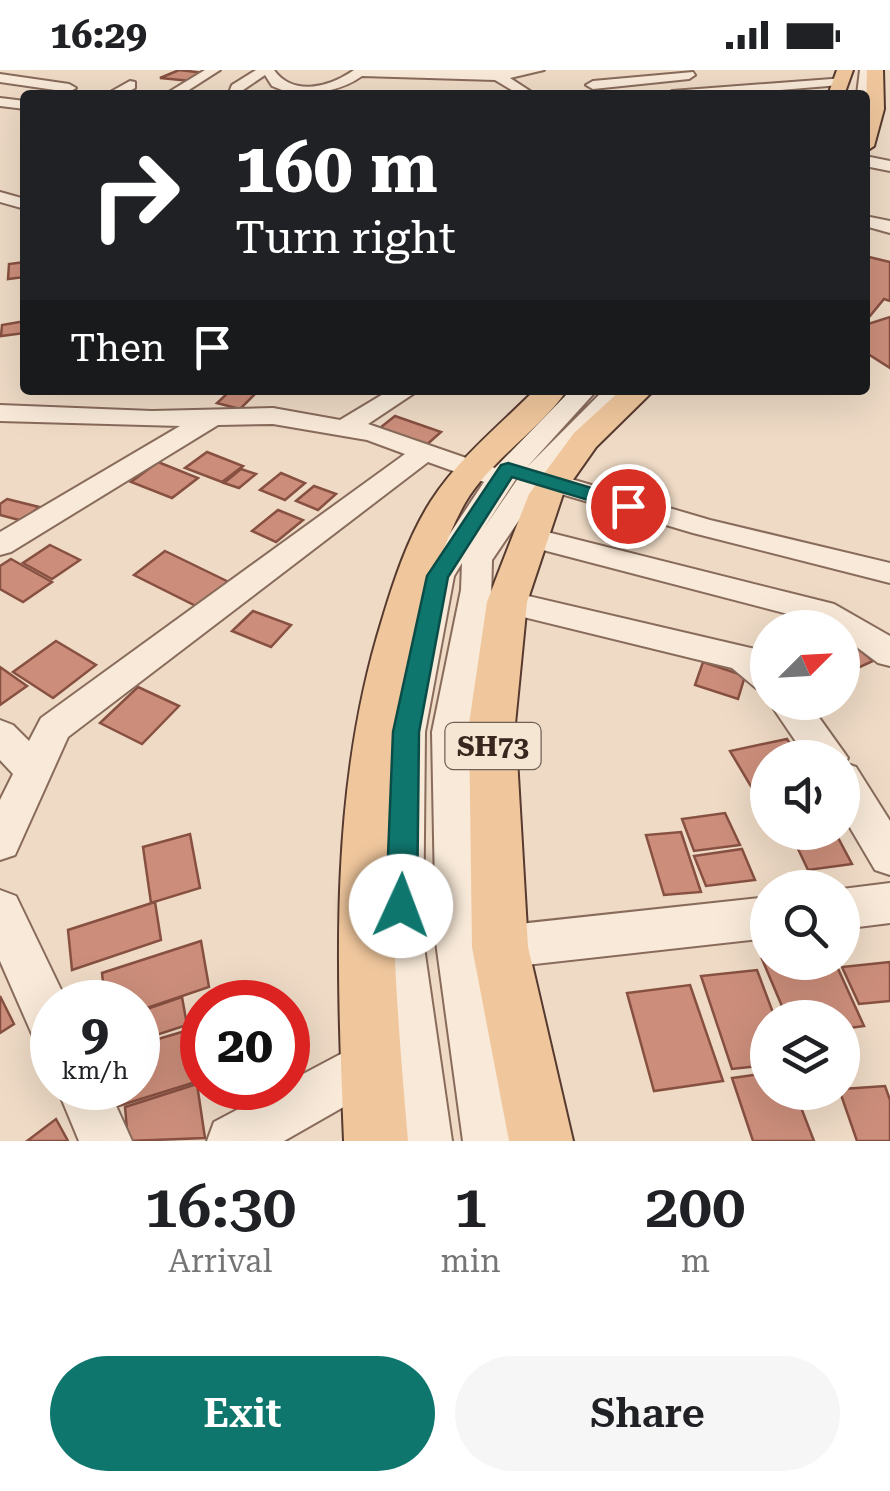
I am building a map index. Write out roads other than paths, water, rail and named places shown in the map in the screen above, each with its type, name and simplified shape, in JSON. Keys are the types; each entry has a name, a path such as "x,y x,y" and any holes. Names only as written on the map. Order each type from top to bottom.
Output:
{"main road":[{"path":"870,125 875,70"},
{"name":"SH73","path":"541,1141 500,948 492,724 518,484 550,395"},
{"name":"SH73","path":"376,1141 363,876 378,716 390,655 420,565 449,499 518,484 584,440 634,395"}],"street":[{"path":"0,78 24,70"},
{"path":"180,90 214,70"},
{"path":"236,90 266,70 289,90"},
{"path":"312,90 344,82 355,71 498,76 537,70"},
{"path":"430,90 440,87 438,81 444,72"},
{"path":"696,84 764,72"},
{"path":"498,76 522,90"},
{"path":"0,78 69,88 65,90"},
{"path":"593,84 845,82"},
{"path":"121,90 130,85"},
{"path":"151,395 152,419"},
{"path":"344,428 399,395"},
{"path":"426,1141 400,940 406,732 438,576 518,484 581,395"},
{"path":"489,1141 459,942 452,732 477,590 477,560 518,484 613,395"},
{"path":"0,413 152,419 273,416 373,433 518,484 822,612 864,633 890,654"},
{"path":"0,544 216,416"},
{"path":"0,842 54,728 426,451"},
{"path":"518,484 890,573"},
{"path":"506,602 744,658 750,663"},
{"path":"800,720 815,740"},
{"path":"0,736 34,771"},
{"path":"860,808 890,858"},
{"path":"860,906 890,903"},
{"path":"0,910 32,980"},
{"path":"500,948 750,919"},
{"path":"233,1141 371,1062"},
{"path":"92,1110 106,1141"}]}
